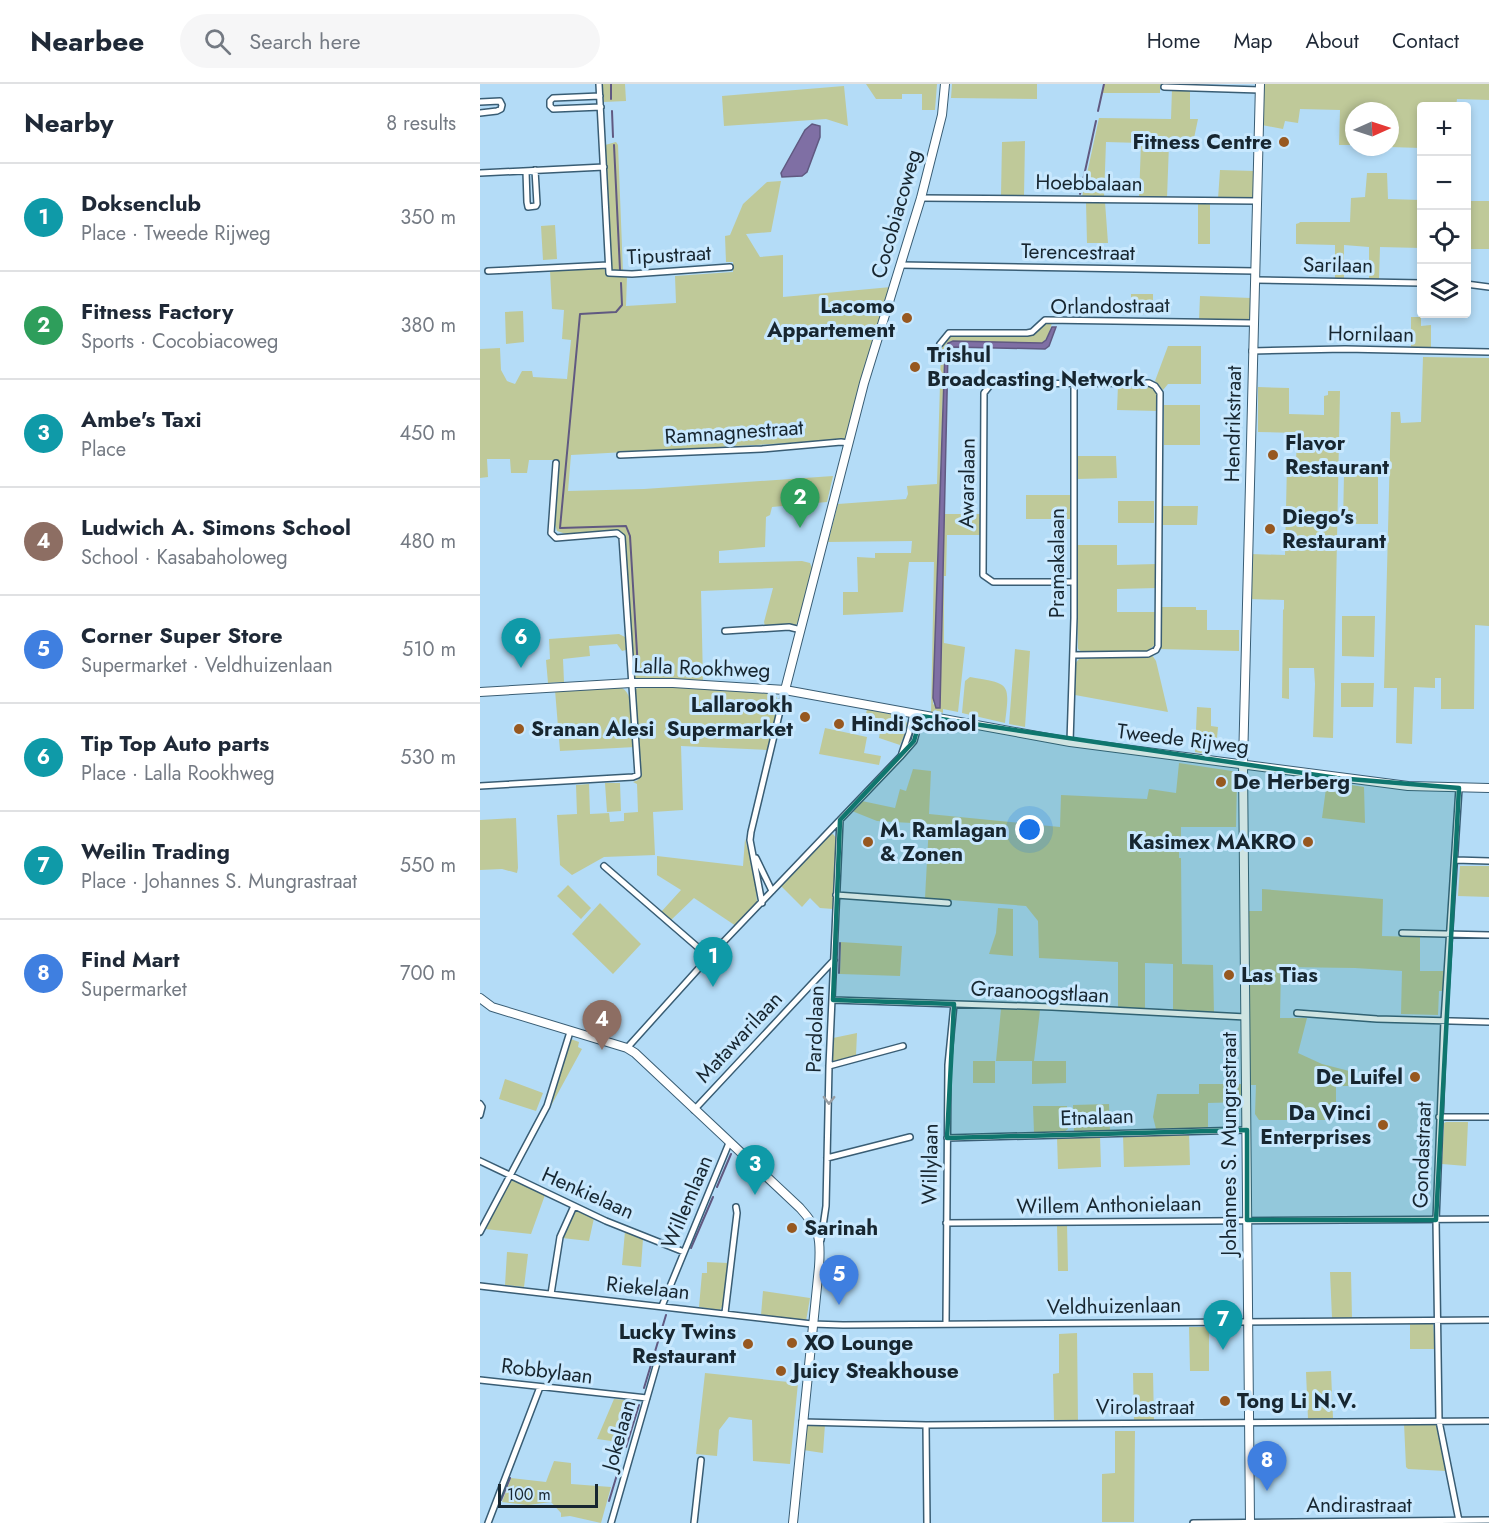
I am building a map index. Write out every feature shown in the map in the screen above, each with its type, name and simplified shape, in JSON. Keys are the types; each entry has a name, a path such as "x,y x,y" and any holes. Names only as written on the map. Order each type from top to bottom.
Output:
{"street":[{"path":"488,271 608,265 599,84"},
{"name":"Cocobiacoweg","path":"762,903 750,840 752,822 874,351 921,198 942,115 945,84"},
{"path":"1164,87 1260,87"},
{"name":"Hendrikstraat","path":"1243,764 1260,87"},
{"path":"600,96 553,98 549,101 553,109 601,107"},
{"path":"480,102 500,101 502,105 497,111 480,113"},
{"path":"480,173 604,167"},
{"path":"526,171 527,202 528,207 532,207 537,204 535,170"},
{"name":"Hoebbalaan","path":"921,198 1256,201"},
{"name":"Tipustraat","path":"608,265 609,273 632,274 730,267"},
{"name":"Terencestraat","path":"901,265 1255,275"},
{"name":"Sarilaan","path":"1255,275 1417,283"},
{"path":"1471,285 1489,287"},
{"name":"Orlandostraat","path":"940,344 949,333 1032,332 1045,320 1253,323"},
{"name":"Hornilaan","path":"1252,351 1345,349 1489,352"},
{"name":"Awaralaan","path":"1074,384 995,383 986,390 982,570 983,575 993,582 1074,582"},
{"path":"1073,655 1148,654 1156,650 1158,646 1161,397 1155,386 1149,383 1074,384"},
{"name":"Pramakalaan","path":"1070,742 1074,582 1074,384"},
{"name":"Ramnagnestraat","path":"620,455 841,442 849,444"},
{"path":"480,786 638,775 622,537 617,533 556,538 552,536 556,463"},
{"path":"725,631 789,627 801,630"},
{"name":"Lalla Rookhweg","path":"480,692 631,683 673,683 785,690 917,715"},
{"path":"627,1048 709,957 914,741 917,715"},
{"name":"Tweede Rijweg","path":"917,715 1070,742 1408,786 1489,788"},
{"name":"Johannes S. Mungrastraat","path":"1243,764 1250,1523"},
{"name":"Gondastraat","path":"1459,788 1444,1021 1436,1220 1439,1421 1459,1521"},
{"name":"Pardolaan","path":"821,1240 826,1206 829,1066 840,820"},
{"name":"Cocobiacoweg","path":"753,851 772,891"},
{"path":"1455,860 1489,861"},
{"path":"604,866 709,957"},
{"path":"836,895 948,903"},
{"path":"1401,933 1489,935"},
{"name":"Matawarilaan","path":"694,1110 834,960"},
{"path":"480,998 492,1007 627,1048 635,1053 800,1208 817,1229 821,1240 793,1523"},
{"name":"Graanoogstlaan","path":"832,1000 1246,1017"},
{"name":"Willylaan","path":"946,1324 948,1065 954,1004"},
{"path":"1297,1013 1377,1019 1489,1022"},
{"path":"480,1232 547,1106 570,1032"},
{"path":"829,1066 903,1046"},
{"path":"480,1104 482,1107 480,1115"},
{"path":"1439,1116 1489,1118"},
{"name":"Etnalaan","path":"947,1138 1247,1130"},
{"path":"828,1158 910,1137"},
{"name":"Willemlaan","path":"662,1306 729,1143"},
{"name":"Henkielaan","path":"480,1161 574,1206 684,1252"},
{"path":"551,1294 560,1237 574,1206"},
{"path":"725,1313 736,1207"},
{"name":"Willem Anthonielaan","path":"946,1223 1489,1219"},
{"name":"Riekelaan","path":"480,1286 812,1324"},
{"name":"Veldhuizenlaan","path":"812,1324 876,1326 1489,1320"},
{"name":"Jokelaan","path":"611,1523 659,1356"},
{"name":"Robbylaan","path":"480,1380 647,1398"},
{"path":"488,1523 540,1387"},
{"name":"Virolastraat","path":"802,1422 926,1425 1489,1421"},
{"path":"926,1425 927,1523"},
{"path":"694,1523 701,1460"},
{"name":"Andirastraat","path":"1193,1523 1489,1520"}],"highlighted area":[{"path":"921,716 1337,778 1459,788 1436,1220 1247,1220 1247,1130 947,1138 954,1004 833,1000 840,820 914,741"}],"green space":[{"path":"602,84 625,84 626,101 603,102"},
{"path":"866,84 937,84 935,110 922,110 922,94 902,94 902,99 876,99"},
{"path":"952,84 1037,84 1037,99 951,98"},
{"path":"1104,84 1190,84 1190,86 1160,85 1160,93 1102,93"},
{"path":"1263,84 1489,84 1489,100 1457,99 1457,102 1417,102 1417,148 1399,147 1399,102 1345,102 1345,145 1339,145 1340,110 1300,109 1298,123 1285,121 1283,129 1262,125"},
{"path":"844,86 848,126 826,119 724,126 722,96"},
{"path":"1172,89 1190,90 1190,119 1198,119 1193,143 1169,144 1167,198 1139,198 1141,143 1106,142 1104,197 1082,197 1099,118 1171,119"},
{"path":"1025,141 1024,196 1001,195 1002,142"},
{"path":"616,142 618,145 623,272 613,271 610,266 605,145"},
{"path":"1220,170 1255,171 1253,199 1218,199"},
{"path":"1367,173 1387,173 1388,199 1417,200 1417,248 1380,247 1379,280 1369,280 1369,247 1344,245 1344,279 1335,279 1335,245 1296,244 1296,224 1300,222 1350,222 1351,198 1365,197"},
{"path":"781,181 771,232 746,234 760,257 783,255 783,297 891,287 846,440 571,455 568,491 644,489 833,476 827,502 772,507 770,515 766,517 765,547 719,551 719,563 802,561 810,563 812,568 800,618 796,625 765,626 764,622 773,588 701,591 703,681 633,679 624,535 622,533 566,534 557,531 554,521 559,460 529,460 527,473 511,473 510,459 487,459 488,477 480,478 480,349 500,348 501,370 507,381 515,384 522,371 532,371 533,377 567,379 571,340 562,339 564,310 552,309 550,270 603,267 608,276 627,276 626,306 676,303 675,276 733,272 733,262 726,262 725,236 730,235 743,204 767,182"},
{"path":"1471,201 1489,201 1489,249 1471,249"},
{"path":"1086,202 1105,202 1108,243 1087,243"},
{"path":"1198,204 1210,204 1210,244 1198,244"},
{"path":"555,225 557,259 543,260 541,226"},
{"path":"1131,294 1153,294 1153,314 1131,314"},
{"path":"1200,296 1251,298 1250,317 1248,320 1199,320"},
{"path":"523,311 524,342 506,344 505,312"},
{"path":"1411,317 1421,318 1421,326 1431,325 1431,348 1411,348"},
{"path":"1045,322 1052,322 1047,337 1042,343 950,341 944,360 933,698 933,704 940,708 944,514 980,514 980,535 947,535 946,576 944,576 944,643 965,647 958,712 943,709 943,713 935,710 931,713 934,562 909,562 903,612 843,615 843,592 858,592 857,557 875,558 875,553 911,553 912,541 828,542 838,504 906,499 907,486 937,484 941,351 950,335 1034,333"},
{"path":"1168,346 1201,346 1201,384 1168,384 1163,390 1155,381"},
{"path":"1423,357 1489,358 1489,626 1475,625 1474,709 1441,709 1441,678 1435,678 1435,688 1414,687 1412,744 1396,743 1397,688 1384,688 1391,412 1400,412 1401,423 1421,422"},
{"path":"1149,384 1158,394 1158,411 1117,410 1118,385"},
{"path":"1258,387 1289,388 1289,414 1324,415 1324,396 1328,395 1328,391 1340,391 1333,738 1313,737 1314,668 1289,668 1289,699 1282,698 1284,600 1249,599 1250,554 1285,555 1287,463 1296,463 1297,433 1258,432"},
{"path":"1164,405 1200,405 1200,445 1164,445"},
{"path":"1076,456 1116,456 1117,478 1076,479"},
{"path":"1344,474 1378,475 1378,524 1343,524"},
{"path":"1026,495 1071,495 1071,519 1026,519"},
{"path":"1118,501 1154,501 1154,523 1118,523"},
{"path":"1163,506 1198,506 1197,525 1162,525"},
{"path":"1076,545 1117,545 1117,565 1157,564 1157,588 1117,589 1117,612 1157,612 1156,644 1146,652 1083,653 1078,649"},
{"path":"1162,607 1196,607 1196,610 1207,610 1207,630 1239,630 1239,651 1160,649"},
{"path":"1342,616 1375,616 1374,657 1342,656"},
{"path":"619,634 625,637 626,650 622,651 617,644 589,646 590,656 563,659 564,682 548,683 546,660 550,659 549,639"},
{"path":"1015,649 1030,651 1025,727 1009,724"},
{"path":"1152,655 1156,661 1168,712 1075,695 1075,664 1079,659"},
{"path":"970,677 993,681 1004,687 1007,692 1005,723 962,713 965,681"},
{"path":"1341,683 1374,683 1373,707 1341,707"},
{"path":"640,686 775,694 779,702 767,750 681,746 683,810 653,812 655,855 604,857 572,875 560,865 557,815 577,814 576,785 589,784 590,814 609,813 610,822 624,821 624,813 638,812 637,784 633,782 638,780 641,771 635,690"},
{"path":"619,687 624,690 631,703 635,747 560,751 555,690"},
{"path":"1197,707 1211,708 1211,726 1218,727 1217,738 1213,738 1205,754 1195,752"},
{"path":"867,709 905,719 908,726 900,745 879,738 880,732 863,728"},
{"path":"825,728 867,737 864,753 881,756 879,765 819,754"},
{"path":"1179,763 1232,771 1237,779 1236,827 1181,827 1181,844 1179,844 1182,964 1213,965 1214,1013 1173,1012 1173,964 1145,963 1145,1010 1118,1009 1118,962 1039,958 1038,921 1026,906 925,898 929,824 877,821 852,811 862,801 895,808 900,789 906,791 913,769 931,771 929,814 1060,827 1061,795 1147,799 1149,789 1176,793"},
{"path":"1327,781 1364,787 1365,823 1322,818"},
{"path":"605,783 620,783 621,811 607,812"},
{"path":"516,818 517,873 502,869 480,870 480,820"},
{"path":"833,834 837,842 833,909 820,908 810,898 802,907 780,885 829,835"},
{"path":"745,839 755,874 757,902 736,926 694,898 670,921 661,912 681,890 657,875 657,856 743,866"},
{"path":"1460,866 1489,866 1489,897 1458,896"},
{"path":"568,885 591,908 581,919 557,896"},
{"path":"1262,889 1383,899 1382,936 1420,937 1420,971 1445,971 1444,991 1439,991 1438,1015 1401,1014 1402,971 1281,967 1280,1018 1307,1018 1298,1053 1322,1064 1357,1073 1357,1086 1336,1086 1336,1112 1331,1112 1331,1120 1259,1120 1255,1114 1256,1085 1250,1085 1248,911 1262,911"},
{"path":"600,903 641,944 613,974 572,934"},
{"path":"998,908 1013,909 1013,956 989,954 996,933"},
{"path":"841,942 902,946 900,976 840,974"},
{"path":"1001,1009 1040,1010 1034,1061 1066,1061 1066,1083 1032,1084 1032,1061 996,1061"},
{"path":"857,1033 856,1055 833,1062 833,1038"},
{"path":"571,1039 579,1042 578,1047 582,1049 546,1115"},
{"path":"973,1061 995,1061 995,1083 973,1083"},
{"path":"505,1079 543,1093 536,1111 499,1099"},
{"path":"1199,1084 1243,1084 1244,1102 1208,1103 1208,1128 1156,1129 1153,1117 1157,1094 1199,1094"},
{"path":"1109,1104 1110,1131 1074,1131 1073,1105"},
{"path":"1033,1106 1067,1106 1068,1129 1064,1132 1034,1133"},
{"path":"1468,1122 1466,1166 1442,1164 1444,1123"},
{"path":"1189,1133 1190,1165 1124,1167 1123,1135"},
{"path":"1100,1136 1101,1167 1058,1169 1057,1137"},
{"path":"516,1180 545,1195 531,1234 485,1229 510,1181"},
{"path":"576,1210 594,1218 589,1241 562,1238"},
{"path":"1057,1224 1067,1224 1068,1271 1058,1271"},
{"path":"625,1231 643,1239 641,1267 622,1265"},
{"path":"507,1252 528,1254 524,1287 505,1285"},
{"path":"707,1262 728,1263 724,1303 720,1310 699,1307 702,1273 707,1273"},
{"path":"1330,1272 1351,1272 1352,1318 1332,1318"},
{"path":"763,1291 810,1298 806,1321 761,1315"},
{"path":"1433,1323 1435,1349 1410,1349 1410,1324"},
{"path":"1189,1327 1209,1327 1209,1371 1190,1371"},
{"path":"1077,1333 1078,1422 1054,1422 1053,1374 1059,1373 1059,1334"},
{"path":"1331,1371 1333,1418 1308,1419 1306,1372"},
{"path":"705,1373 798,1383 790,1464 753,1461 752,1420 729,1417 719,1430 717,1456 696,1454"},
{"path":"1133,1373 1153,1373 1154,1421 1134,1421"},
{"path":"614,1399 638,1401 626,1443 597,1439"},
{"path":"1404,1423 1436,1425 1446,1471 1406,1467"},
{"path":"825,1424 823,1453 803,1450 806,1427"},
{"path":"1115,1431 1135,1431 1134,1522 1102,1522 1102,1474 1115,1473"},
{"path":"554,1461 571,1463 571,1484 611,1487 601,1523 570,1516 561,1517 561,1513 551,1502 528,1505 502,1502 511,1478 546,1482"}],"shaded area":[{"path":"812,124 820,126 820,137 807,172 802,176 782,177 781,173 805,130"},
{"path":"1052,327 1056,327 1049,346 1045,349 954,347 949,348 948,351 940,708 936,708 933,698 945,350 948,343 953,341 1042,343 1046,340"}],"waterway":[{"path":"611,84 611,99"},
{"path":"1098,111 1104,84"},
{"path":"612,111 613,137"},
{"path":"1080,194 1096,121"},
{"path":"614,145 620,270"},
{"path":"621,283 622,305 616,312 580,314 560,528 626,526 630,536 638,669"},
{"path":"839,973 840,943"},
{"path":"717,1187 731,1154"},
{"path":"691,1248 713,1197"},
{"path":"644,1388 666,1315"},
{"path":"626,1447 639,1405"},
{"path":"609,1501 619,1468"},
{"path":"501,1500 510,1478"}],"place":[{"name":"Fitness Centre","path":"1284,142"},
{"name":"Lacomo Appartement","path":"907,318"},
{"name":"Trishul Broadcasting Network","path":"915,367"},
{"name":"Flavor Restaurant","path":"1273,455"},
{"name":"Fitness Factory","path":"800,528"},
{"name":"Diego's Restaurant","path":"1270,529"},
{"name":"Tip Top Auto parts","path":"521,668"},
{"name":"Lallarookh Supermarket","path":"805,717"},
{"name":"Hindi School","path":"839,724"},
{"name":"Sranan Alesi","path":"519,729"},
{"name":"De Herberg","path":"1221,782"},
{"name":"M. Ramlagan & Zonen","path":"868,842"},
{"name":"Kasimex MAKRO","path":"1308,842"},
{"name":"Las Tias","path":"1229,975"},
{"name":"Doksenclub","path":"713,987"},
{"name":"Ludwich A. Simons School","path":"602,1050"},
{"name":"De Luifel","path":"1415,1077"},
{"name":"Da Vinci Enterprises","path":"1383,1125"},
{"name":"Ambe's Taxi","path":"755,1195"},
{"name":"Sarinah","path":"792,1228"},
{"name":"Corner Super Store","path":"839,1305"},
{"name":"XO Lounge","path":"792,1343"},
{"name":"Lucky Twins Restaurant","path":"748,1344"},
{"name":"Weilin Trading","path":"1223,1350"},
{"name":"Juicy Steakhouse","path":"781,1371"},
{"name":"Tong Li N.V.","path":"1225,1401"},
{"name":"Find Mart","path":"1267,1491"}]}
